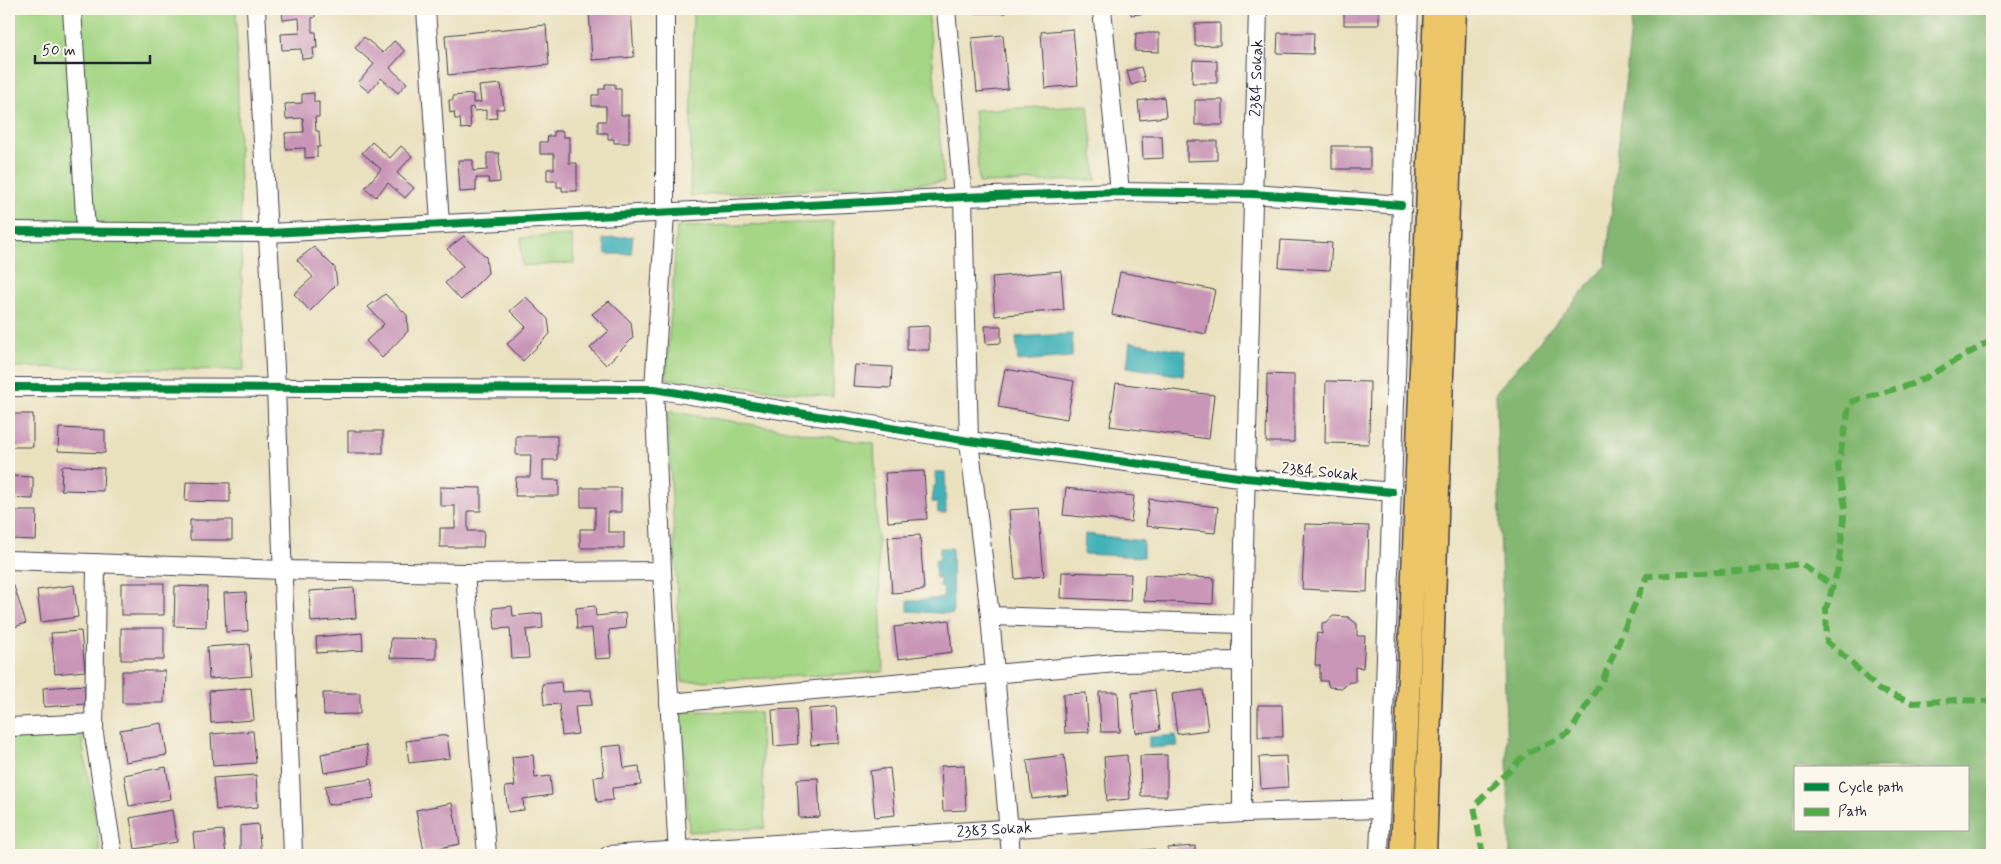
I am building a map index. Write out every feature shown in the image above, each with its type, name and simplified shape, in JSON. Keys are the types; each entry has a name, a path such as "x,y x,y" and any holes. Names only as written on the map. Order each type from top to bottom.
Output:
{"main road":[{"path":"1402,855 1435,9"},
{"path":"1425,855 1455,9"}],"street":[{"path":"72,9 86,231"},
{"path":"256,9 276,387 293,855"},
{"path":"426,9 440,224"},
{"path":"665,9 665,214 654,389 678,852"},
{"path":"946,9 963,196 969,440 990,616 1010,855"},
{"path":"1102,9 1120,192"},
{"name":"2384 Sokak","path":"1242,813 1242,624 1258,9"},
{"path":"1379,855 1409,9"},
{"path":"9,231 269,233 665,214 963,196 1120,192 1253,194 1401,205"},
{"path":"9,387 654,389 969,440 1246,478"},
{"name":"2384 Sokak","path":"1246,478 1392,492"},
{"path":"9,560 282,570 465,573 662,571"},
{"path":"96,563 94,734 114,855"},
{"path":"465,573 487,855"},
{"path":"990,616 1242,624"},
{"path":"669,703 1116,663 1242,661"},
{"path":"9,726 94,723"},
{"name":"2383 Sokak","path":"609,855 678,852 1242,813 1380,809"}],"green space":[{"path":"9,9 236,9 244,370 9,367"},
{"path":"693,9 928,9 944,182 690,196"},
{"path":"1633,9 1992,9 1992,855 1510,855 1496,392 1606,265"},
{"path":"1088,105 1096,180 979,183 974,110"},
{"path":"833,222 833,397 666,379 677,227"},
{"path":"572,235 574,263 522,266 521,238"},
{"path":"667,411 874,444 883,672 682,682"},
{"path":"681,711 760,712 765,828 689,832"},
{"path":"81,733 101,855 9,855 9,739"}],"water":[{"path":"633,236 631,254 606,254 603,239"},
{"path":"1072,334 1072,357 1018,361 1016,337"},
{"path":"1130,342 1186,351 1183,376 1127,367"},
{"path":"935,472 945,472 946,513 938,513 937,503 932,502 934,486 936,485"},
{"path":"1085,534 1143,541 1143,557 1084,554"},
{"path":"940,548 952,548 953,614 908,611 908,601 943,598 944,589 940,587 940,577 936,578 935,560 940,560"},
{"path":"1176,735 1178,746 1149,748 1149,737"}],"building":[{"path":"282,9 315,9 315,17 312,18 312,32 316,32 317,48 313,48 314,58 302,59 301,49 282,50 281,34 300,33 299,18 283,20"},
{"path":"589,9 631,9 634,57 592,60"},
{"path":"971,9 1006,9 1006,13 971,13"},
{"path":"1130,9 1150,9 1150,13 1131,15"},
{"path":"1344,9 1379,9 1379,25 1344,25"},
{"path":"1220,23 1220,45 1195,46 1195,24"},
{"path":"546,25 549,65 448,75 445,35"},
{"path":"1073,29 1078,85 1045,88 1041,32"},
{"path":"1136,33 1159,33 1159,52 1135,51"},
{"path":"1278,33 1314,33 1313,54 1277,53"},
{"path":"1003,35 1008,89 977,92 972,38"},
{"path":"364,37 383,53 394,41 405,51 390,68 407,83 398,93 381,78 369,92 358,83 374,64 355,48"},
{"path":"1193,60 1217,61 1217,83 1192,83"},
{"path":"1141,67 1145,81 1131,85 1127,71"},
{"path":"501,84 504,109 496,109 497,118 486,119 486,110 474,111 473,107 469,108 471,128 461,129 460,119 455,119 454,112 450,113 449,100 453,100 453,96 473,94 473,103 481,102 479,86"},
{"path":"605,84 615,84 615,89 621,89 621,115 629,115 629,143 614,143 614,139 608,139 608,133 598,133 598,121 606,121 606,106 592,106 592,95 599,95 599,89 605,89"},
{"path":"314,93 314,102 319,102 319,117 315,117 316,131 319,131 320,147 317,147 317,157 305,158 305,148 286,149 285,133 304,132 303,118 286,119 285,104 302,103 302,94"},
{"path":"1164,97 1166,117 1140,120 1138,101"},
{"path":"1195,100 1223,100 1223,125 1195,125"},
{"path":"554,131 563,131 563,137 569,137 569,163 577,163 577,191 562,191 562,187 557,187 557,181 547,181 547,169 554,169 554,154 540,154 540,142 547,142 548,136 554,136"},
{"path":"1142,136 1162,136 1163,158 1143,159"},
{"path":"1187,141 1217,141 1217,160 1187,161"},
{"path":"372,142 390,158 401,146 412,156 397,173 414,188 405,198 388,183 376,197 365,188 381,169 362,153"},
{"path":"1332,146 1370,146 1370,169 1332,169"},
{"path":"487,153 499,153 500,182 489,183 488,178 476,178 476,191 460,192 458,160 473,160 473,171 487,170"},
{"path":"464,236 486,257 488,273 461,300 445,283 463,266 447,249"},
{"path":"1281,240 1332,243 1330,270 1279,267"},
{"path":"314,247 335,268 337,284 310,311 294,294 313,277 297,260"},
{"path":"1061,271 1064,310 995,316 992,277"},
{"path":"1120,272 1215,290 1206,334 1112,315"},
{"path":"385,294 407,315 408,331 382,358 366,341 384,324 368,307"},
{"path":"526,297 548,319 550,334 523,361 507,344 526,327 510,311"},
{"path":"609,301 631,322 633,338 606,365 590,348 609,331 592,314"},
{"path":"929,326 929,350 907,350 907,327"},
{"path":"985,326 1001,326 1001,343 986,344"},
{"path":"855,365 892,367 891,388 853,386"},
{"path":"1005,369 1074,381 1067,419 998,407"},
{"path":"1267,374 1294,375 1294,442 1266,442"},
{"path":"1326,381 1370,382 1369,444 1325,443"},
{"path":"1116,383 1214,395 1209,439 1110,426"},
{"path":"9,414 33,414 33,447 9,447"},
{"path":"59,428 105,430 105,453 58,451"},
{"path":"348,431 383,431 383,453 348,453"},
{"path":"516,436 557,436 557,460 543,460 543,480 559,480 559,496 515,496 516,477 530,477 531,455 516,455"},
{"path":"62,466 104,468 103,491 61,490"},
{"path":"924,471 927,519 888,522 885,473"},
{"path":"9,476 33,477 33,499 9,498"},
{"path":"186,482 230,483 230,502 185,501"},
{"path":"440,487 481,488 481,511 468,511 468,531 484,531 483,547 440,547 440,528 455,528 455,506 440,506"},
{"path":"581,488 621,488 621,512 608,512 608,532 624,532 624,548 580,548 580,529 595,529 595,507 581,507"},
{"path":"1066,488 1134,496 1131,522 1063,515"},
{"path":"1149,499 1218,507 1215,533 1146,526"},
{"path":"1038,508 1044,576 1015,579 1009,510"},
{"path":"9,511 37,511 36,540 9,539"},
{"path":"190,520 232,520 232,540 190,540"},
{"path":"1305,524 1369,526 1367,592 1302,589"},
{"path":"920,535 924,590 892,593 888,537"},
{"path":"1062,572 1131,574 1130,601 1061,598"},
{"path":"1145,575 1214,578 1213,604 1144,601"},
{"path":"121,583 164,583 164,615 121,615"},
{"path":"74,585 78,617 41,622 37,590"},
{"path":"14,586 26,623 9,629 9,587"},
{"path":"175,586 207,587 206,627 174,626"},
{"path":"354,588 356,618 311,622 309,591"},
{"path":"246,592 248,631 226,632 224,593"},
{"path":"512,606 513,616 542,613 543,628 526,630 529,658 512,659 510,628 495,629 493,608"},
{"path":"595,606 596,616 625,613 626,628 609,630 611,658 595,659 592,628 577,629 576,608"},
{"path":"1333,616 1348,617 1357,624 1357,636 1365,636 1363,668 1355,667 1355,682 1349,682 1343,688 1329,687 1327,681 1320,681 1320,665 1315,665 1317,633 1322,634 1322,623 1327,622"},
{"path":"949,620 952,652 898,659 894,627"},
{"path":"121,628 164,628 164,660 121,660"},
{"path":"81,631 85,671 55,674 51,633"},
{"path":"362,633 363,650 317,653 316,637"},
{"path":"391,638 436,639 436,659 390,658"},
{"path":"249,644 252,676 209,679 207,647"},
{"path":"122,671 165,671 164,703 122,703"},
{"path":"561,682 562,692 591,690 592,705 575,706 578,734 562,736 559,704 544,705 542,684"},
{"path":"84,685 85,704 44,707 43,688"},
{"path":"251,688 254,720 211,723 209,691"},
{"path":"1155,690 1160,730 1136,733 1132,693"},
{"path":"1203,690 1208,730 1177,734 1172,694"},
{"path":"1099,692 1118,692 1120,732 1101,732"},
{"path":"323,693 360,693 360,714 324,715"},
{"path":"1086,693 1089,732 1065,733 1063,694"},
{"path":"1258,705 1282,705 1283,737 1258,737"},
{"path":"836,707 838,743 811,745 809,709"},
{"path":"796,709 798,744 774,746 772,710"},
{"path":"162,723 167,755 125,762 120,730"},
{"path":"253,731 256,763 213,766 211,734"},
{"path":"447,735 450,758 409,763 406,741"},
{"path":"366,745 369,765 324,773 321,754"},
{"path":"621,745 624,768 639,766 641,785 612,788 613,800 597,802 594,777 604,776 601,747"},
{"path":"533,755 535,778 550,776 552,795 523,799 524,810 508,812 505,787 515,786 512,757"},
{"path":"1064,755 1069,795 1032,799 1027,760"},
{"path":"1127,755 1130,799 1107,801 1104,757"},
{"path":"1167,755 1167,796 1141,796 1140,756"},
{"path":"1286,756 1288,787 1261,789 1259,757"},
{"path":"964,765 966,810 943,811 941,766"},
{"path":"166,767 171,799 129,806 124,775"},
{"path":"890,768 895,815 875,817 870,771"},
{"path":"256,775 258,807 216,810 213,778"},
{"path":"818,778 820,817 799,818 797,779"},
{"path":"371,779 374,798 328,805 325,786"},
{"path":"452,803 460,844 424,851 416,810"},
{"path":"172,810 177,842 135,849 130,818"},
{"path":"258,824 261,855 240,855 240,826"},
{"path":"223,830 226,855 195,855 193,833"},
{"path":"1195,846 1195,855 1168,855 1168,848"},
{"path":"1155,849 1155,855 1133,855 1132,851"}],"marked path":[{"path":"1992,340 1916,383 1850,402 1838,466 1845,508 1838,569 1826,609 1827,642 1849,660 1879,690 1913,703 1959,700 1992,701"},
{"path":"1483,855 1474,806 1527,753 1569,734 1603,679 1647,576 1756,570 1801,564 1833,586"}],"cycle path":[{"path":"9,231 269,233 963,197 1120,192 1253,194 1401,205"},
{"path":"9,387 654,389 969,441 1246,478 1392,492"}]}
